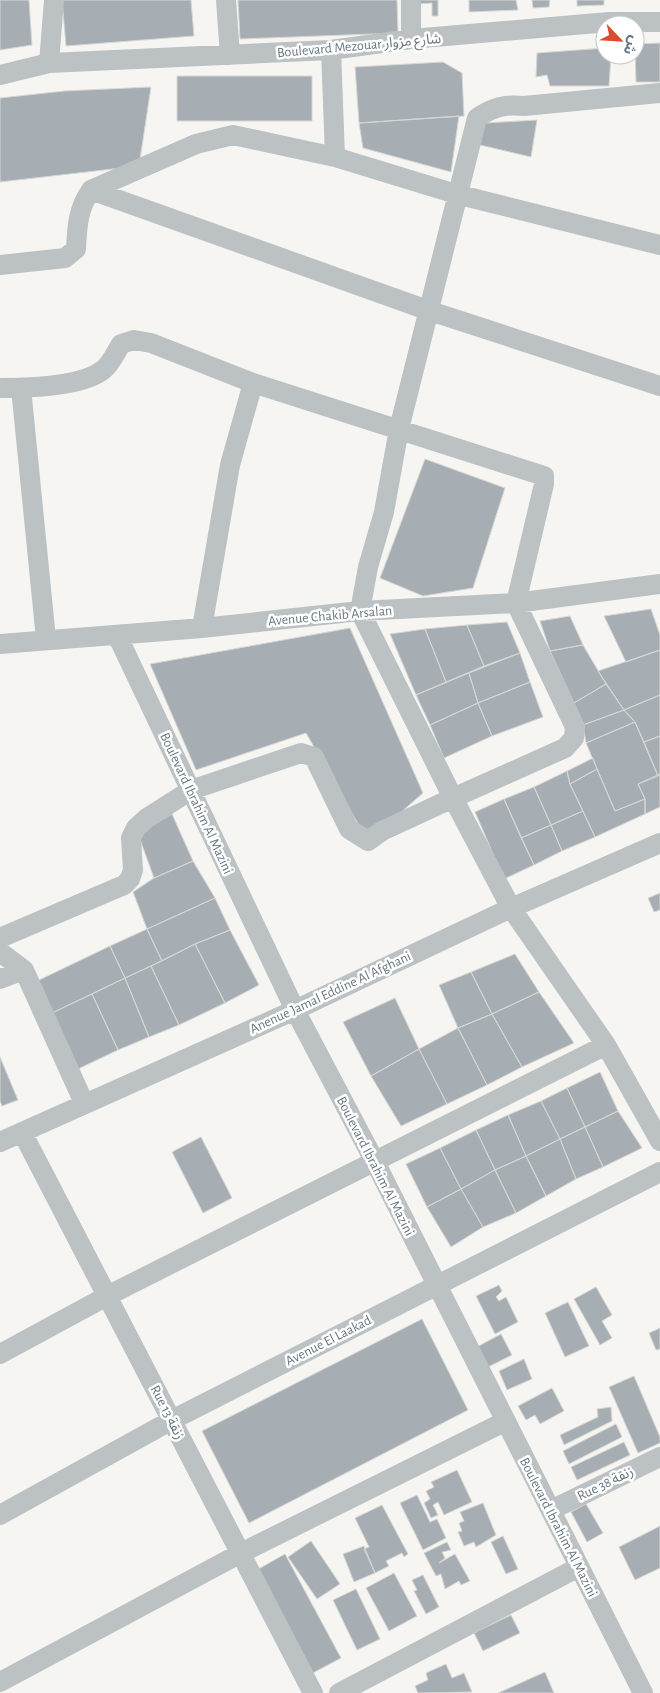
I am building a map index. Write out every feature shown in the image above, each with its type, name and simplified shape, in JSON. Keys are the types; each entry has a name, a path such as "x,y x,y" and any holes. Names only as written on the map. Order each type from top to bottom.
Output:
{"street":[{"path":"49,62 54,0"},
{"path":"226,0 230,55"},
{"path":"411,0 412,40"},
{"name":"Boulevard Mezouar شارع مزوار","path":"0,75 49,62 331,50 412,40 609,22 660,22"},
{"path":"331,50 335,157"},
{"path":"660,93 524,106 494,107 477,118 456,194 430,311 399,429 384,512 368,567 360,611 453,798 511,908 606,1045 660,1140"},
{"path":"0,264 65,258 76,249 76,230 82,202 91,190 196,144 233,135 335,157 456,194 660,245"},
{"path":"91,190 430,311 660,386"},
{"path":"0,388 21,388 88,380 105,369 121,344 134,340 151,343 253,383 544,476 533,537 516,603 575,727 574,738 565,748 382,831 368,841 349,828 314,757 301,754 191,790 147,818 136,828 130,838 133,870 130,879 124,885 0,938"},
{"path":"202,628 230,465 253,383"},
{"path":"21,388 46,639"},
{"name":"Avenue Chakib Arsalan","path":"0,644 202,628 360,611 516,603 660,584"},
{"name":"Boulevard Ibrahim Al Mazini","path":"116,635 295,1010 375,1162 643,1693"},
{"name":"Anenue Jamal Eddine Al Afghani","path":"0,1142 295,1010 511,908 660,843"},
{"path":"0,952 24,970 84,1103"},
{"path":"0,979 24,970"},
{"path":"0,1354 108,1296 606,1045"},
{"name":"Rue 13 زنقة","path":"22,1132 313,1693"},
{"name":"Avenue El Laakad","path":"0,1515 172,1420 660,1172"},
{"path":"0,1682 241,1553 506,1421"},
{"name":"Rue 38 زنقة","path":"551,1510 660,1457"},
{"path":"338,1693 580,1566"}],"building":[{"path":"0,0 29,0 32,45 0,50"},
{"path":"62,0 191,0 194,36 66,46"},
{"path":"238,0 397,0 398,33 240,39"},
{"path":"420,0 438,0 438,16 432,16 432,3 419,4"},
{"path":"469,0 516,0 518,10 469,12"},
{"path":"532,0 550,0 549,7 533,8"},
{"path":"577,0 604,0 604,5 577,6"},
{"path":"660,43 660,82 636,82 636,65 645,65 645,44"},
{"path":"595,49 595,65 610,65 609,86 550,86 547,75 536,77 537,53"},
{"path":"443,62 462,73 464,116 359,123 355,67"},
{"path":"177,76 312,76 312,121 177,121"},
{"path":"151,87 139,166 0,182 0,98 64,91"},
{"path":"459,116 451,172 363,148 359,123"},
{"path":"537,120 531,157 480,145 485,123"},
{"path":"425,459 505,488 473,588 423,596 380,578"},
{"path":"651,609 660,635 660,650 626,662 604,616"},
{"path":"570,616 583,645 550,651 540,621"},
{"path":"507,622 520,653 484,666 467,625"},
{"path":"467,625 484,666 446,682 425,629"},
{"path":"350,628 423,793 368,841 306,733 196,770 150,664"},
{"path":"425,629 446,682 416,695 390,634"},
{"path":"583,645 606,684 574,703 550,651"},
{"path":"660,650 660,695 624,710 598,671"},
{"path":"520,653 530,682 478,703 469,673"},
{"path":"469,673 478,703 430,725 416,695"},
{"path":"530,682 543,717 492,736 478,703"},
{"path":"606,684 624,710 583,725 574,703"},
{"path":"660,695 660,736 644,742 635,722 624,710"},
{"path":"478,703 492,736 444,758 430,725"},
{"path":"624,710 635,722 586,743 583,725"},
{"path":"635,722 658,776 638,784 645,799 615,811 586,743"},
{"path":"660,736 660,774 658,776 644,742"},
{"path":"593,758 597,769 570,784 567,771"},
{"path":"597,769 615,811 645,799 645,814 595,837 570,784"},
{"path":"567,771 570,784 583,811 551,825 534,787"},
{"path":"660,774 660,807 645,814 645,799 638,784"},
{"path":"534,787 551,825 521,838 504,799"},
{"path":"504,799 534,865 504,879 475,812"},
{"path":"583,811 595,837 562,851 551,825"},
{"path":"172,814 193,861 154,878 138,834"},
{"path":"551,825 562,851 534,865 521,838"},
{"path":"193,861 215,898 147,929 133,892 154,878"},
{"path":"660,893 660,910 654,912 648,898"},
{"path":"215,898 230,930 195,944 162,961 147,929"},
{"path":"147,929 162,961 125,978 110,946"},
{"path":"230,930 259,985 225,1003 195,944"},
{"path":"195,944 225,1003 179,1025 151,966"},
{"path":"110,946 125,978 52,1013 37,981"},
{"path":"515,954 539,992 492,1014 471,972"},
{"path":"151,966 179,1025 149,1037 125,978"},
{"path":"471,972 492,1014 458,1028 439,985"},
{"path":"125,978 149,1037 118,1050 92,994"},
{"path":"539,992 574,1043 522,1067 492,1014"},
{"path":"92,994 118,1050 78,1069 52,1013"},
{"path":"395,998 419,1049 371,1076 343,1022"},
{"path":"492,1014 522,1067 487,1085 458,1028"},
{"path":"458,1028 487,1085 447,1104 419,1049"},
{"path":"419,1049 447,1104 401,1126 371,1076"},
{"path":"0,1057 18,1100 2,1106 0,1101"},
{"path":"600,1072 618,1111 585,1127 567,1088"},
{"path":"567,1088 585,1127 560,1139 541,1101"},
{"path":"541,1101 560,1139 526,1156 508,1115"},
{"path":"618,1111 642,1148 603,1167 585,1127"},
{"path":"508,1115 526,1156 495,1170 476,1130"},
{"path":"585,1127 603,1167 576,1179 560,1139"},
{"path":"476,1130 495,1170 461,1189 440,1148"},
{"path":"201,1137 232,1198 203,1213 172,1152"},
{"path":"560,1139 576,1179 546,1196 526,1156"},
{"path":"440,1148 461,1189 427,1207 406,1164"},
{"path":"526,1156 546,1196 516,1213 495,1170"},
{"path":"495,1170 516,1213 483,1227 461,1189"},
{"path":"461,1189 483,1227 451,1247 427,1207"},
{"path":"499,1285 502,1291 496,1297 499,1301 506,1297 518,1322 495,1334 476,1296"},
{"path":"596,1287 612,1315 602,1321 612,1338 600,1345 574,1299"},
{"path":"568,1302 589,1346 565,1357 545,1313"},
{"path":"422,1319 468,1410 249,1523 202,1431"},
{"path":"660,1328 660,1349 656,1350 649,1333"},
{"path":"501,1334 512,1355 486,1368 475,1348"},
{"path":"524,1359 532,1379 507,1390 499,1371"},
{"path":"634,1376 660,1437 660,1443 638,1453 609,1387"},
{"path":"552,1388 564,1411 540,1424 535,1415 526,1420 518,1406"},
{"path":"611,1407 612,1421 564,1445 560,1435 598,1417 597,1409"},
{"path":"616,1424 622,1437 569,1464 563,1451"},
{"path":"624,1442 630,1455 577,1480 571,1467"},
{"path":"457,1470 472,1502 444,1515 438,1502 433,1505 438,1515 431,1518 424,1503 430,1499 426,1491 434,1487 431,1482"},
{"path":"417,1495 430,1522 437,1519 446,1538 423,1550 400,1503"},
{"path":"483,1503 496,1535 476,1547 474,1542 464,1546 458,1532 462,1531 459,1523 464,1521 460,1512"},
{"path":"586,1504 603,1533 587,1542 571,1512"},
{"path":"382,1505 408,1554 404,1557 402,1553 386,1561 389,1566 375,1573 364,1549 369,1547 355,1518"},
{"path":"660,1526 660,1568 635,1580 619,1547"},
{"path":"503,1536 518,1569 506,1574 491,1542"},
{"path":"311,1541 340,1584 317,1599 288,1557"},
{"path":"447,1542 451,1550 442,1552 445,1558 439,1563 455,1554 470,1581 461,1585 459,1581 445,1589 441,1574 436,1576 424,1553"},
{"path":"364,1546 375,1573 354,1582 343,1554"},
{"path":"285,1554 341,1658 311,1674 255,1571"},
{"path":"394,1573 417,1616 389,1631 366,1588"},
{"path":"423,1575 439,1607 426,1614 414,1591 417,1590 412,1580"},
{"path":"356,1589 380,1639 357,1650 333,1600"},
{"path":"511,1615 520,1633 483,1651 474,1633"},
{"path":"446,1664 452,1678 464,1673 472,1692 418,1693 415,1686 428,1680 426,1673"},
{"path":"545,1672 554,1693 498,1693"}]}
